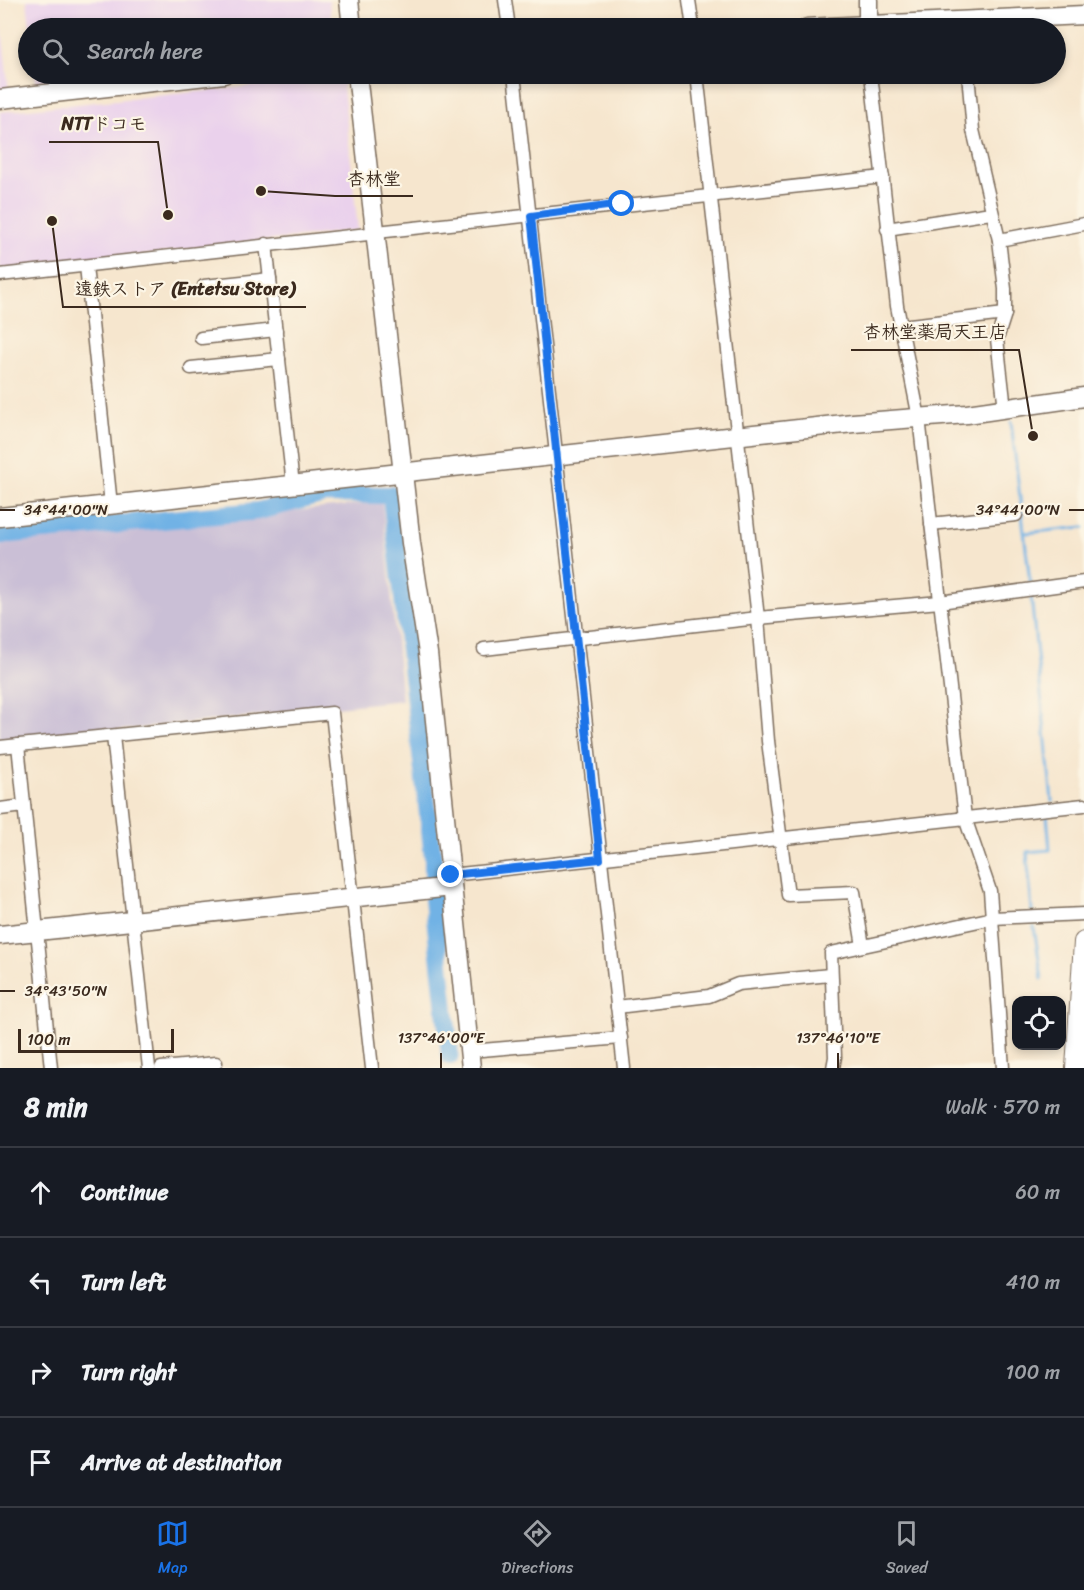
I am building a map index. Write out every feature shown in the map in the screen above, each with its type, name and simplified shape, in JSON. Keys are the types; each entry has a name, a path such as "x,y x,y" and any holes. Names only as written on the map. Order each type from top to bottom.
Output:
{"main road":[{"path":"1076,1068 1084,942"}],"street":[{"path":"349,0 351,18"},
{"path":"505,0 507,18"},
{"path":"689,0 692,18"},
{"path":"868,0 868,18"},
{"path":"1044,18 1084,15"},
{"path":"0,99 134,84"},
{"path":"358,84 372,234 428,653 442,885 471,1060 621,1038"},
{"path":"515,84 624,1068"},
{"path":"698,84 758,618 768,741 788,895 854,892 863,946"},
{"path":"872,84 884,177 887,228 901,326 919,418 964,819 990,891 1003,1068"},
{"path":"969,84 973,130 999,240 1005,314 997,339 997,358 1005,409"},
{"path":"0,275 884,177"},
{"path":"887,228 991,213"},
{"path":"999,240 1084,224"},
{"path":"266,244 293,485"},
{"path":"86,266 111,505"},
{"path":"204,286 270,279"},
{"path":"901,326 1005,314"},
{"path":"201,338 276,330"},
{"path":"191,368 279,359"},
{"path":"0,517 1005,409 1084,397"},
{"path":"931,524 1016,515"},
{"path":"484,649 758,618 940,602 1084,582"},
{"path":"0,747 332,713 372,1068"},
{"path":"112,736 149,1068"},
{"path":"18,745 51,1068"},
{"path":"0,935 354,897 600,859 1084,805"},
{"path":"0,809 24,806"},
{"path":"833,1068 835,1057 830,975 831,953 993,918 1084,914"},
{"path":"616,1007 709,996 738,984 830,975"},
{"path":"161,1068 216,1063"}],"shaded area":[{"path":"27,0 329,0 331,18 29,18"},
{"path":"0,10 9,93 0,93"},
{"path":"37,84 61,84 37,87"},
{"path":"274,84 343,84 358,230 0,272 0,112"},
{"path":"382,502 402,700 0,743 0,541"}],"waterway":[{"path":"1011,422 1030,582"},
{"path":"0,535 258,511 325,494 391,495 433,857 433,899 450,1056"},
{"path":"1025,533 1084,527"},
{"path":"1031,596 1052,801"},
{"path":"1032,911 1027,852 1050,850 1047,815"},
{"path":"1034,927 1042,979"}],"place":[{"name":"杏林堂","path":"261,191"},
{"name":"NTTドコモ","path":"168,215"},
{"name":"遠鉄ストア (Entetsu Store)","path":"52,221"},
{"name":"杏林堂薬局天王店","path":"1033,436"}],"route":[{"path":"451,875 600,859 531,216 622,204"}]}
